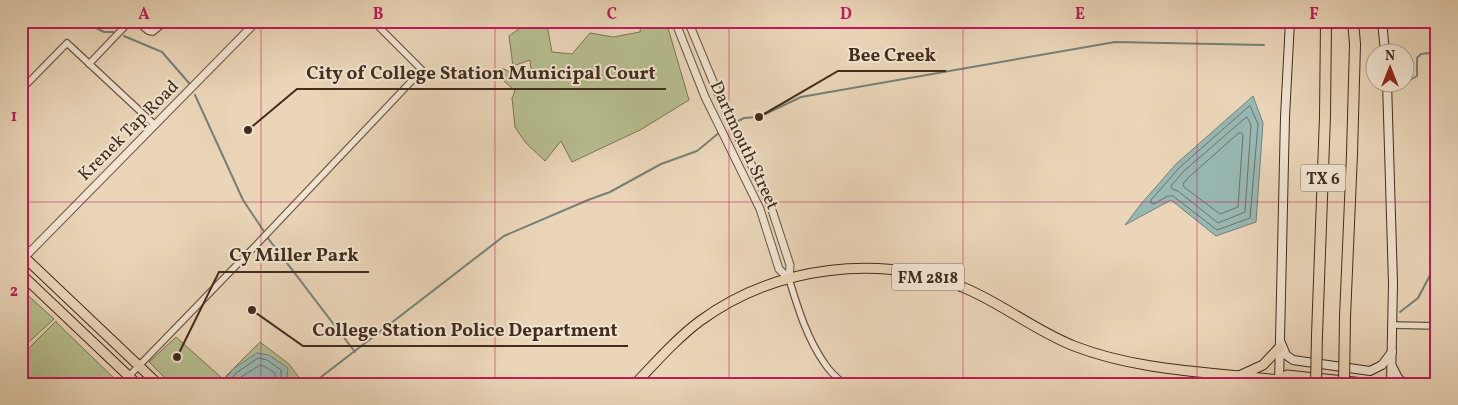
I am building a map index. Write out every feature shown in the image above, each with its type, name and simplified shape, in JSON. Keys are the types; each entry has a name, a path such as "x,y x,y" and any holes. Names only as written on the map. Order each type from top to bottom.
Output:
{"highway":[{"name":"TX 6","path":"1316,384 1326,116 1326,21"},
{"name":"TX 6","path":"1344,384 1355,21"}],"main road":[{"path":"1280,383 1285,117 1290,21"},
{"path":"1382,21 1384,42"},
{"path":"1387,92 1394,283 1391,384"},
{"path":"22,257 158,384"},
{"name":"FM 2818","path":"634,384 682,336 700,321 748,292 806,274 847,269 874,269 919,275 966,289 1000,305 1029,323 1075,347 1130,363 1280,383 1287,375 1373,384"},
{"path":"21,274 137,384"},
{"path":"1280,344 1286,355 1293,360 1370,371 1382,364 1392,352"},
{"path":"1238,376 1263,365 1280,344"},
{"path":"1392,363 1398,378 1405,384"},
{"path":"1238,376 1249,384"}],"street":[{"path":"89,64 130,21"},
{"path":"136,21 148,31 153,32 166,21"},
{"path":"129,376 422,70 373,21"},
{"name":"Dartmouth Street","path":"675,21 705,97 760,209 779,269 789,279"},
{"name":"Dartmouth Street","path":"688,21 718,92 771,207 790,265 789,279 810,338 825,364 844,384"},
{"name":"Krenek Tap Road","path":"22,257 256,22"},
{"path":"21,86 26,85 67,43 155,125"},
{"path":"1393,325 1437,326"}],"green space":[{"path":"527,23 547,25 552,52 572,54 590,33 613,37 640,32 641,24 668,28 689,100 640,130 572,162 561,141 545,161 525,142 515,127 512,98 515,91 503,80 500,72 501,69 504,69 522,79 531,69 530,60 513,66 509,36"},
{"path":"21,289 54,319 21,349"},
{"path":"56,321 120,384 21,384 21,356"},
{"path":"176,337 223,379 260,342 289,364 301,380 297,384 171,384 149,362"}],"water":[{"path":"1253,96 1263,123 1256,222 1216,236 1171,200 1125,225 1176,164"},
{"path":"257,353 269,355 288,368 286,384 221,384 233,369"}],"waterway":[{"path":"21,25 30,21"},
{"path":"82,21 104,32 113,32"},
{"path":"124,36 162,52 189,83"},
{"path":"734,123 744,118 759,117 801,97 1115,42 1264,45"},
{"path":"1416,77 1417,58 1421,54 1437,52"},
{"path":"195,95 243,200 265,233"},
{"path":"312,384 504,236 610,192 661,164 697,151 720,132"},
{"path":"267,237 355,352"},
{"path":"1400,312 1418,298 1437,262"}],"place":[{"name":"Bee Creek","path":"759,117"},
{"name":"City of College Station Municipal Court","path":"248,130"},
{"name":"College Station Police Department","path":"252,310"},
{"name":"Cy Miller Park","path":"177,357"}]}
